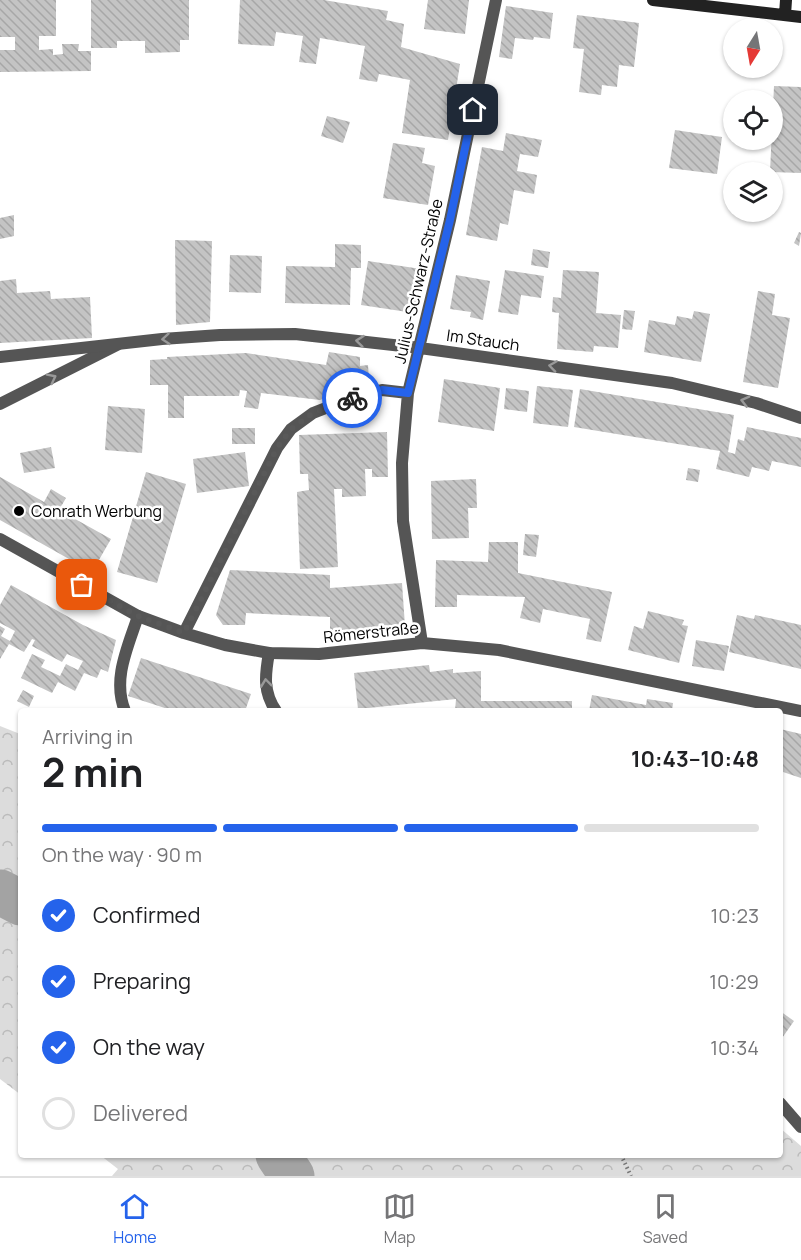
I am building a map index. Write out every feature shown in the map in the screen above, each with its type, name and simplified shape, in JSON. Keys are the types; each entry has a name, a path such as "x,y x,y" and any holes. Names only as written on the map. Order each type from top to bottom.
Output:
{"street":[{"name":"Julius-Schwarz-Straße","path":"422,643 403,521 402,463 408,393 450,220 496,0"},
{"path":"653,0 801,17"},
{"path":"785,15 786,0"},
{"name":"Im Stauch","path":"0,357 220,334 295,334 420,348 672,383 756,403 801,418"},
{"name":"Im Stauch","path":"0,404 120,343"},
{"path":"184,633 277,448 291,429 313,413 354,397 382,390 408,393"},
{"name":"Römerstraße","path":"0,539 138,616 225,645 269,653 319,654 422,643 499,650 801,711"},
{"path":"123,708 119,690 120,670 138,616"},
{"path":"269,653 264,677 269,701 274,708"},
{"path":"783,1106 801,1127"}],"path":[{"path":"622,1158 630,1176"}],"green space":[{"path":"0,726 18,733 18,1093 0,1079"},
{"path":"783,1131 801,1146 801,1176 112,1176 118,1169 104,1158 783,1158"}],"building":[{"path":"0,0 56,0 56,36 39,36 39,50 53,49 53,55 63,54 62,44 79,44 78,51 91,51 91,71 0,72 0,50 15,50 15,37 0,37"},
{"path":"91,0 189,0 189,40 180,40 180,52 145,53 145,41 117,41 117,48 91,48"},
{"path":"240,0 324,0 388,11 386,20 404,24 401,47 460,64 448,140 402,133 410,80 379,74 377,82 359,79 365,46 320,38 316,64 299,62 303,36 276,32 274,46 238,44"},
{"path":"428,0 469,0 465,34 424,29"},
{"path":"506,6 553,13 550,39 515,38 512,59 499,57"},
{"path":"577,15 639,23 634,67 619,65 617,87 602,85 601,95 579,92 584,49 573,48"},
{"path":"774,86 801,87 801,173 783,172 783,162 770,162 771,150 783,150 783,90 774,90"},
{"path":"327,116 350,122 343,143 321,136"},
{"path":"675,130 722,137 717,174 669,168"},
{"path":"506,133 542,140 538,157 520,154 517,171 537,175 534,194 514,190 508,225 500,223 497,241 466,235 482,147 503,151"},
{"path":"393,143 425,148 422,163 435,166 428,205 383,198"},
{"path":"14,215 14,236 0,239 0,218"},
{"path":"799,232 801,233 799,246 794,243"},
{"path":"175,240 212,241 210,322 176,325"},
{"path":"335,244 361,245 361,268 351,268 350,305 285,303 286,266 335,267"},
{"path":"533,249 550,252 548,268 531,265"},
{"path":"230,255 262,256 261,293 229,292"},
{"path":"368,261 421,269 414,313 361,305"},
{"path":"505,270 544,276 541,298 521,295 518,315 498,312"},
{"path":"563,270 599,272 596,313 621,315 618,348 594,346 593,352 557,349 559,313 552,312 553,297 561,298"},
{"path":"456,275 490,281 483,320 470,317 471,312 450,309"},
{"path":"16,279 17,293 50,291 51,299 90,297 92,338 0,343 0,281"},
{"path":"758,291 775,294 772,315 790,318 778,388 743,382"},
{"path":"624,310 635,311 632,330 622,329"},
{"path":"694,311 710,314 701,362 644,352 649,320 675,325 677,316 692,319"},
{"path":"329,352 360,357 360,366 368,365 369,380 320,400 261,393 258,409 244,407 247,391 240,390 239,396 184,396 184,418 168,418 168,385 150,385 150,360 246,353 326,365"},
{"path":"444,379 500,388 494,431 438,422"},
{"path":"537,386 573,390 568,427 533,423"},
{"path":"506,388 529,391 527,412 504,409"},
{"path":"580,389 734,415 728,452 735,454 738,439 744,441 747,427 801,438 801,467 772,461 769,471 752,467 749,477 716,469 720,451 574,427"},
{"path":"108,406 145,409 142,453 105,450"},
{"path":"232,428 255,428 255,444 232,444"},
{"path":"387,432 388,477 372,477 372,469 365,469 366,496 342,497 342,489 334,489 338,567 300,569 297,492 309,490 308,474 300,474 299,435"},
{"path":"51,447 55,468 24,473 20,453"},
{"path":"245,452 249,486 197,493 193,459"},
{"path":"688,468 700,470 698,482 686,480"},
{"path":"146,472 186,484 157,583 117,572"},
{"path":"0,477 44,502 51,489 66,498 59,510 111,539 92,572 0,520"},
{"path":"476,479 477,508 468,508 469,538 432,539 431,481"},
{"path":"525,534 539,535 536,557 523,555"},
{"path":"489,542 518,542 518,573 612,592 601,642 586,639 590,619 543,609 540,623 520,618 525,597 457,595 457,607 435,607 436,560 488,562"},
{"path":"230,570 330,575 330,588 402,583 405,626 330,632 330,617 246,613 245,625 223,625 216,615"},
{"path":"11,585 83,625 116,640 108,672 101,669 97,678 84,673 75,691 58,682 52,693 21,678 32,654 45,660 41,667 60,676 66,664 78,670 83,661 67,654 62,662 32,646 35,640 32,639 24,652 9,644 0,659 0,626 5,629 1,636 10,641 15,631 0,623 0,605"},
{"path":"648,611 684,620 682,625 688,626 679,663 628,650 634,626 643,629"},
{"path":"737,615 754,619 755,615 801,625 801,669 729,652"},
{"path":"696,640 729,646 724,671 692,666"},
{"path":"141,658 251,694 246,708 165,708 128,696"},
{"path":"429,665 430,672 453,669 453,673 481,671 481,701 572,701 572,708 455,708 456,699 358,708 354,673"},
{"path":"23,690 34,696 29,707 17,701"},
{"path":"592,695 646,705 647,699 673,703 672,708 590,708"},
{"path":"783,730 801,734 801,778 783,772"},
{"path":"783,1013 794,1021 783,1037"}],"waterway":[{"path":"0,892 18,901"},
{"path":"280,1158 292,1176"}],"way so far":[{"path":"82,585 138,616 184,633 277,448 291,429 313,413 352,398"}],"place":[{"name":"Conrath Werbung","path":"19,511"}],"route":[{"path":"352,398 382,390 408,393 450,220 473,110"}]}
